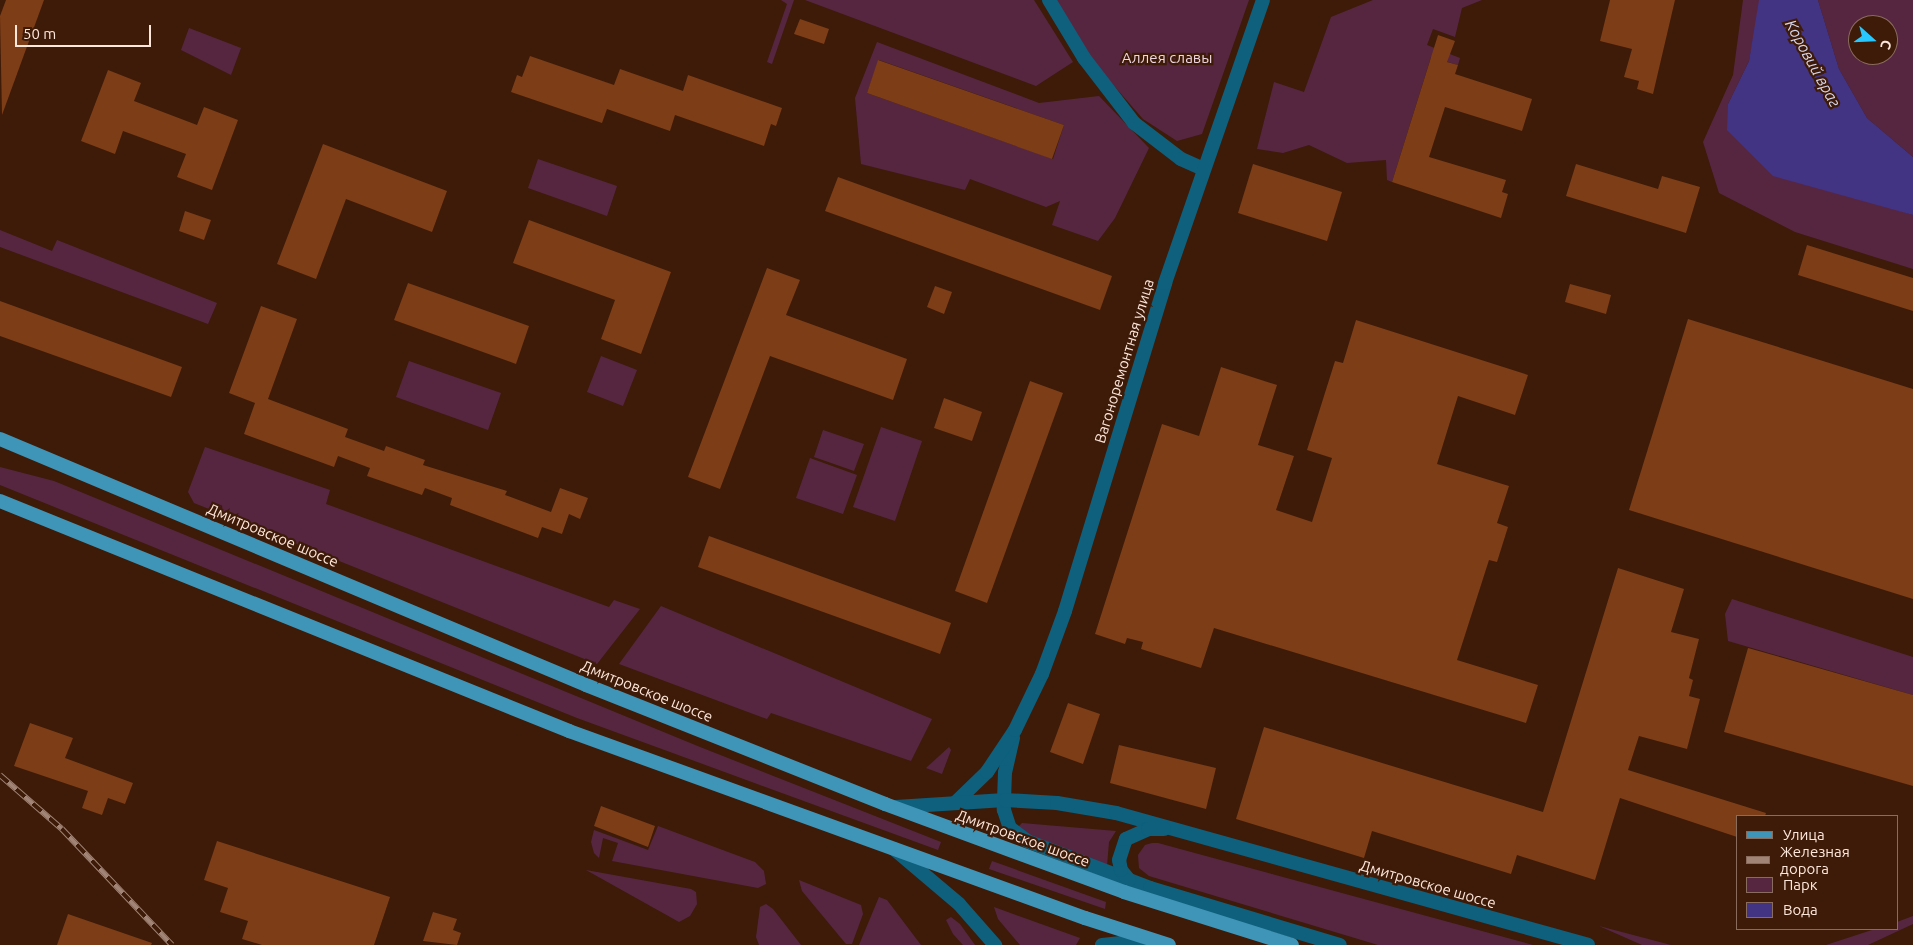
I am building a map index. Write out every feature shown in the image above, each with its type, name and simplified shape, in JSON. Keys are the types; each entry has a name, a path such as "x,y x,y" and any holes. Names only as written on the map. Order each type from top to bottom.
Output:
{"main road":[{"name":"Дмитровское шоссе","path":"0,439 586,685 896,807 1124,892 1292,945"},
{"path":"0,501 569,731 1169,945"}],"street":[{"path":"1049,0 1084,58 1134,123 1181,159 1204,169"},
{"name":"Вагоноремонтная улица","path":"955,803 987,772 1015,730 1042,674 1065,611 1140,363 1204,169 1263,0"},
{"name":"Вагоноремонтная улица","path":"1015,730 1006,772 1004,800 1007,820 1017,835 1129,880 1340,945"},
{"path":"896,807 1004,800 1083,807 1148,821 1172,830"},
{"path":"1129,880 1121,870 1119,860 1126,840 1148,829 1172,830"},
{"name":"Дмитровское шоссе","path":"1172,830 1588,945"},
{"path":"893,848 959,904 992,941"},
{"path":"1102,945 1154,940"}],"green space":[{"path":"781,0 794,0 772,64 767,62 787,4"},
{"path":"805,0 1034,0 1073,62 1036,86"},
{"name":"Аллея славы","path":"1055,0 1249,0 1202,134 1177,141 1143,119 1088,56"},
{"path":"1373,0 1482,0 1462,8 1455,37 1433,29 1427,45 1460,58 1458,65 1431,57 1392,182 1387,180 1386,160 1347,163 1309,145 1283,153 1257,149 1274,82 1304,92 1331,17"},
{"path":"1743,0 1759,0 1760,5 1749,61 1728,104 1870,201 1913,215 1913,269 1795,232 1719,193 1703,142 1733,75"},
{"path":"1818,0 1913,0 1913,157 1867,118 1839,69"},
{"path":"189,28 241,48 231,75 181,50"},
{"path":"877,42 1039,103 1099,96 1149,148 1115,218 1098,241 1052,225 1060,201 1046,207 970,179 965,190 861,164 855,98","holes":["879,60 1064,125 1053,159 867,93"]},
{"path":"538,159 617,186 607,216 528,188"},
{"path":"0,230 52,251 57,240 217,303 208,324 0,247"},
{"path":"601,356 637,370 623,406 587,392"},
{"path":"409,361 501,393 488,430 396,397"},
{"path":"881,427 922,441 895,521 853,507"},
{"path":"823,430 864,444 854,471 814,457"},
{"path":"205,447 330,490 326,504 609,607 614,600 640,609 597,664 194,503 188,492"},
{"path":"810,458 857,475 843,514 796,498"},
{"path":"0,467 54,481 700,747 941,842 938,850 577,718 0,485"},
{"path":"1732,599 1913,657 1913,695 1728,641 1725,614"},
{"path":"661,606 932,719 911,761 771,713 767,719 619,664"},
{"path":"949,747 951,750 942,774 926,768"},
{"path":"1022,823 1116,831 1109,842 1107,866 1028,837 1017,828"},
{"path":"658,826 755,862 764,871 766,884 758,888 612,861 618,843 603,838 599,858 594,853 591,842 594,830 648,850"},
{"path":"1158,843 1533,945 1378,945 1149,876 1139,868 1138,855 1145,845"},
{"path":"992,861 1106,902 1105,909 989,869"},
{"path":"586,870 691,889 696,892 697,904 690,916 679,922"},
{"path":"799,880 861,905 863,914 852,944 846,944 802,891"},
{"path":"879,897 887,900 921,945 859,945"},
{"path":"766,904 773,909 801,945 759,945 756,937 760,907"},
{"path":"994,907 1080,938 1076,945 1020,945 998,919"},
{"path":"1913,916 1913,924 1868,945 1826,945 1872,930 1898,930 1898,922"},
{"path":"951,917 960,924 975,945 963,945 953,934 946,920"},
{"path":"1599,926 1671,945 1642,945"}],"water":[{"name":"Коровий враг","path":"1759,0 1818,0 1839,69 1867,118 1913,157 1913,215 1773,176 1727,130 1728,104 1749,61"}],"building":[{"path":"6,0 44,0 2,115 0,16"},
{"path":"1610,0 1675,0 1653,94 1637,89 1639,81 1624,77 1632,49 1600,41"},
{"path":"800,19 829,29 824,44 794,34"},
{"path":"1438,35 1455,41 1447,62 1458,65 1455,74 1532,99 1522,131 1445,107 1429,157 1506,180 1502,192 1508,194 1501,218 1392,182"},
{"path":"530,56 614,85 620,69 683,91 688,75 782,108 776,126 771,124 764,146 675,115 670,131 607,109 602,123 511,92 517,75 522,77"},
{"path":"878,60 1064,125 1052,159 867,93"},
{"path":"108,70 141,83 134,101 197,125 204,107 238,120 212,190 177,177 186,154 123,131 115,154 81,141"},
{"path":"323,144 447,191 432,232 346,199 316,279 277,264"},
{"path":"1253,164 1342,192 1327,241 1238,213"},
{"path":"1576,164 1658,189 1662,176 1700,187 1686,233 1566,196"},
{"path":"838,177 1112,276 1100,310 825,211"},
{"path":"185,211 211,220 204,240 179,231"},
{"path":"529,220 671,272 641,354 601,339 615,300 513,263"},
{"path":"1807,245 1913,278 1913,311 1798,275"},
{"path":"767,268 800,280 786,315 907,359 893,400 770,356 720,489 688,477"},
{"path":"408,283 529,326 516,364 394,320"},
{"path":"1570,284 1611,295 1606,314 1565,302"},
{"path":"935,286 952,292 944,314 927,307"},
{"path":"0,301 182,367 171,397 0,336"},
{"path":"261,306 297,319 268,399 348,429 345,437 384,451 386,446 425,460 423,465 507,491 505,495 551,512 560,488 588,498 580,519 569,514 562,534 542,527 538,538 450,505 452,498 425,488 422,495 367,476 370,468 338,456 334,467 244,434 255,403 229,393"},
{"path":"1688,319 1913,389 1913,599 1629,510"},
{"path":"1356,320 1528,375 1515,415 1458,396 1437,464 1509,486 1497,523 1508,527 1497,562 1489,560 1457,660 1538,685 1526,723 1214,628 1201,668 1141,649 1143,642 1127,638 1125,644 1095,634 1162,424 1199,436 1221,367 1277,385 1258,445 1294,456 1276,510 1312,522 1332,458 1307,450 1335,361 1343,363"},
{"path":"1030,381 1063,393 987,603 955,591"},
{"path":"944,398 982,412 972,441 934,428"},
{"path":"709,536 951,623 940,654 698,567"},
{"path":"1618,568 1684,589 1671,632 1699,639 1689,678 1693,680 1689,696 1700,699 1687,749 1639,736 1628,770 1766,813 1765,815 1736,815 1736,837 1620,798 1595,880 1517,855 1511,874 1372,831 1364,858 1236,819 1264,727 1543,812"},
{"path":"1748,648 1913,695 1913,786 1724,732"},
{"path":"1068,703 1100,714 1083,764 1050,752"},
{"path":"30,723 73,738 65,758 133,783 125,804 108,798 102,815 82,808 88,791 14,766"},
{"path":"1119,745 1216,768 1206,809 1110,783"},
{"path":"601,806 655,826 648,847 594,826"},
{"path":"217,841 390,897 374,945 262,945 242,939 248,921 220,912 228,888 204,880"},
{"path":"433,912 457,919 453,930 461,933 457,945 423,941"},
{"path":"68,914 152,943 151,945 57,945"}],"railway":[{"path":"0,775 62,829 172,945"}]}
